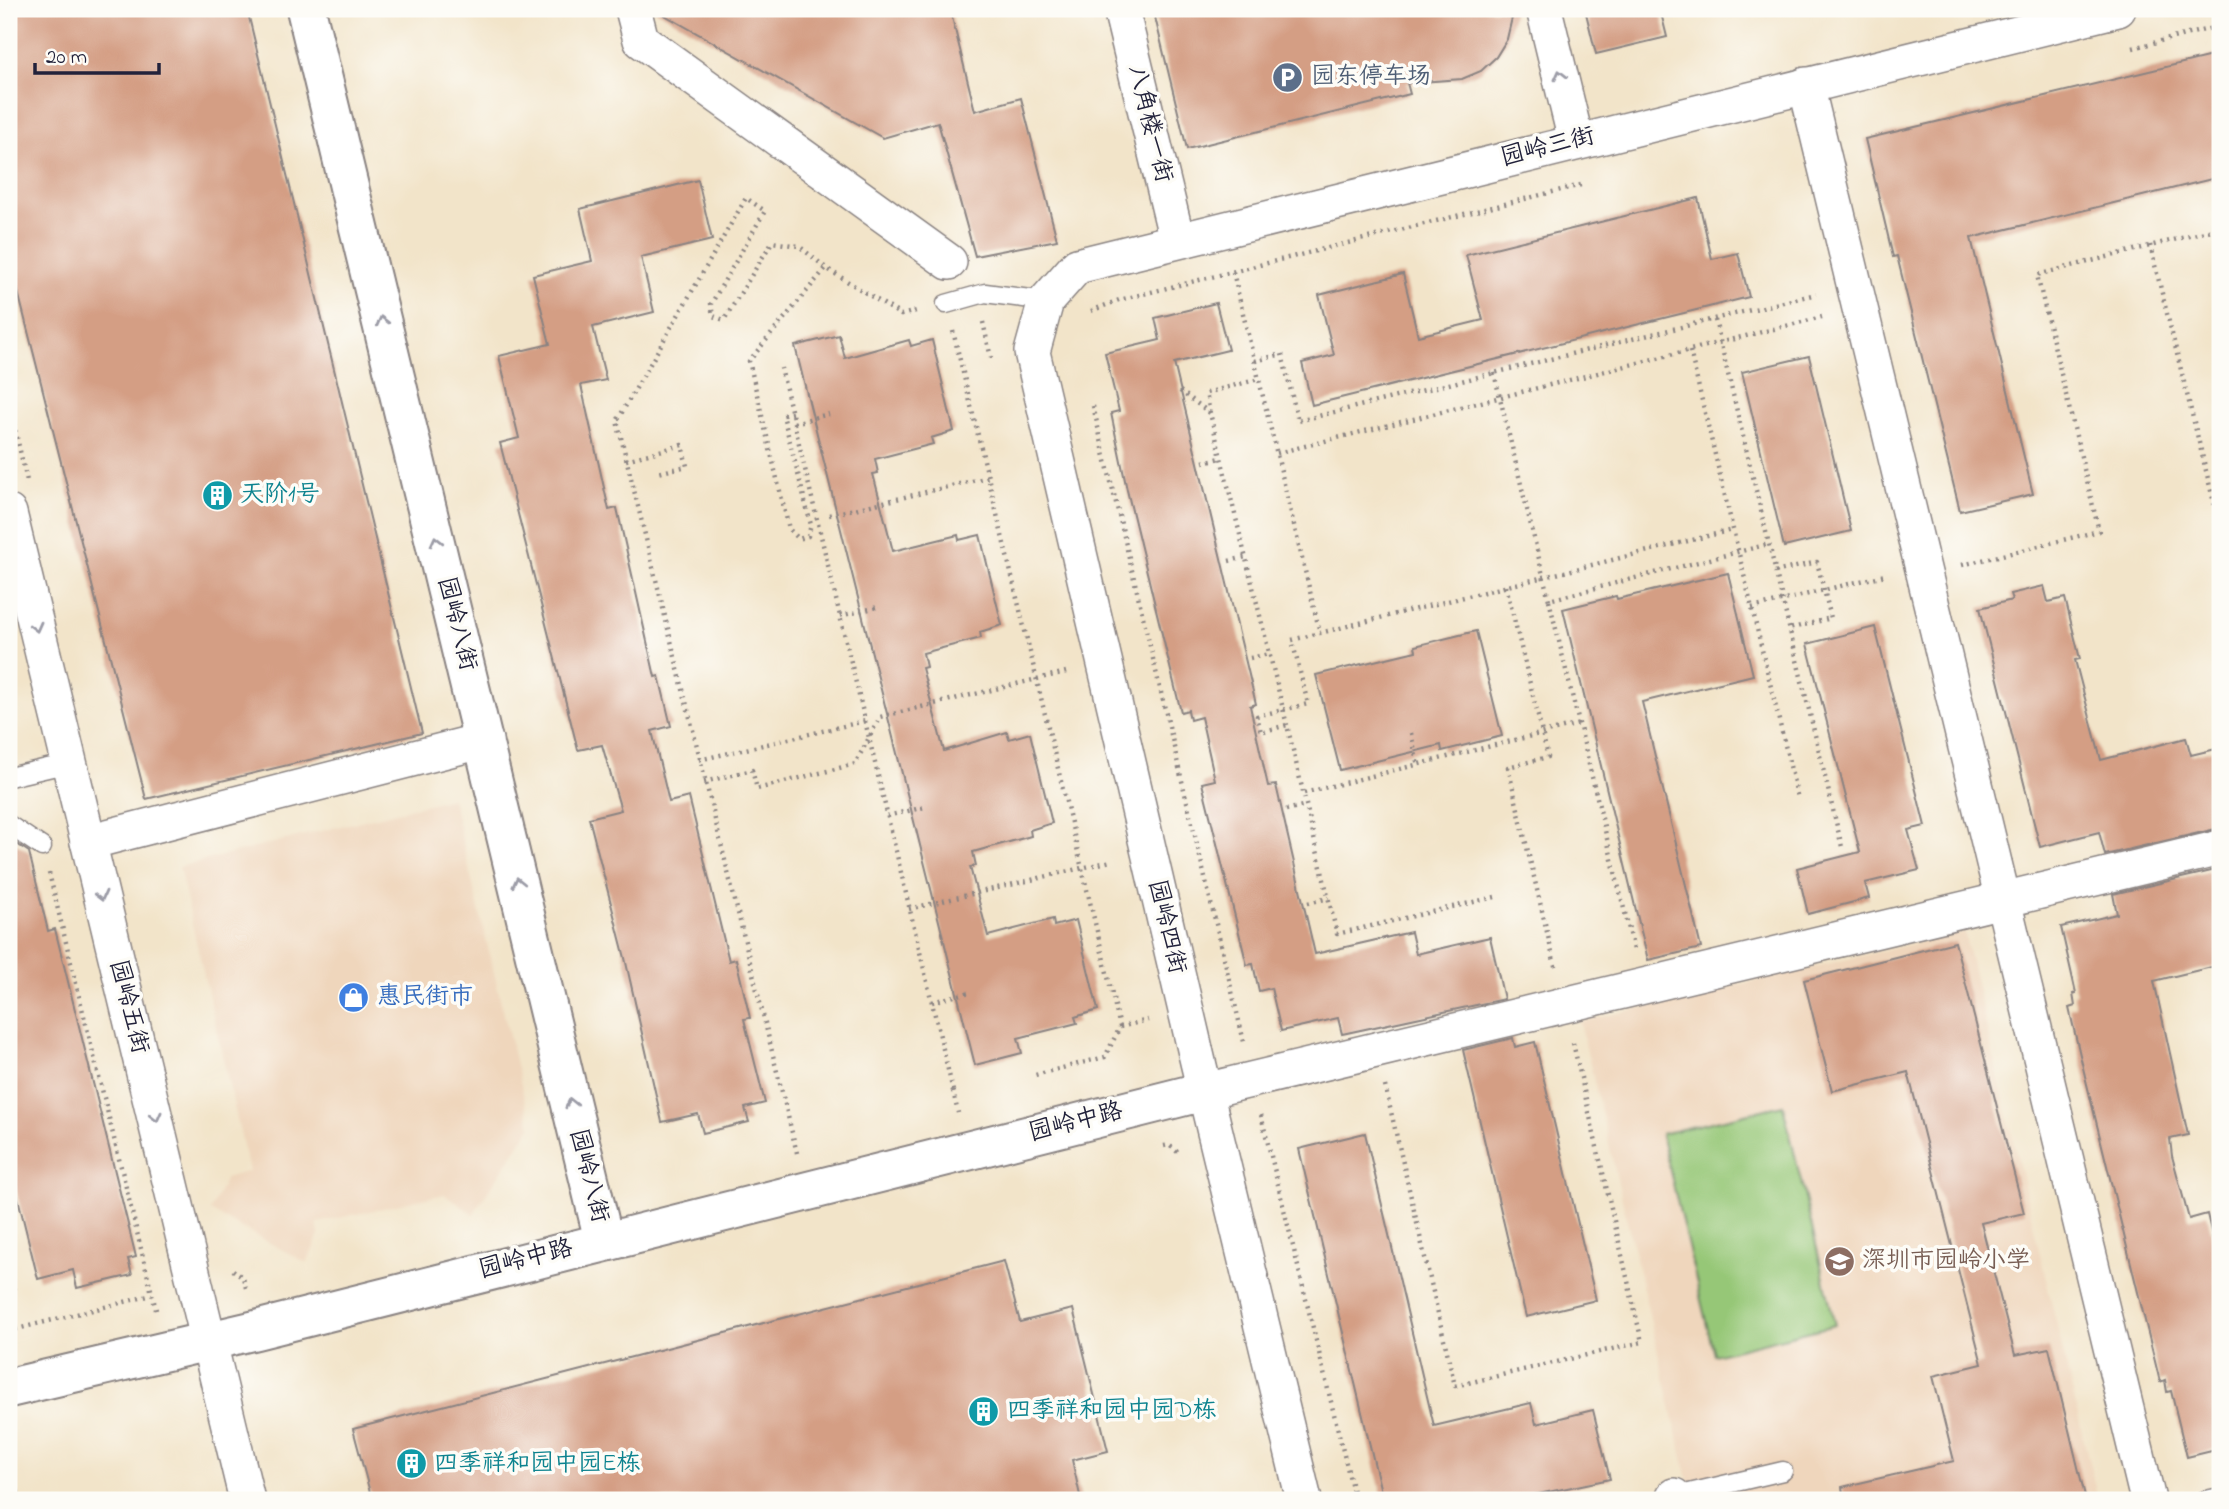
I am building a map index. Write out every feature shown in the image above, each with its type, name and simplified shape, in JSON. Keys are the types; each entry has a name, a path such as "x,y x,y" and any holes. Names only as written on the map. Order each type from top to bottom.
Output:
{"street":[{"name":"园岭八街","path":"306,9 485,740 604,1241"},
{"path":"633,9 641,40 949,262"},
{"name":"八角楼一街","path":"1121,9 1177,240"},
{"path":"1544,9 1576,141"},
{"name":"园岭三街","path":"1032,352 1046,301 1077,265 2118,9"},
{"path":"1805,85 2148,1500"},
{"name":"园岭四街","path":"1032,352 1304,1500"},
{"name":"园岭五街","path":"9,513 247,1500"},
{"path":"88,842 485,740"},
{"path":"1205,1091 2220,848"},
{"name":"园岭中路","path":"9,1388 209,1341 1205,1091"}],"lane":[{"path":"946,304 985,293 1046,301"},
{"path":"9,777 69,763"},
{"path":"9,825 42,847"},
{"path":"1669,1499 1783,1471"},
{"path":"9,1492 11,1500"},
{"path":"2206,1500 2220,1497"}],"path":[{"path":"799,1160 617,421 746,198 765,211 711,304 713,316 724,320 772,242 799,246 826,268 901,315 946,304 1120,1027 1105,1057 1035,1075"},
{"path":"1925,574 2099,531 2037,275 2220,228"},
{"path":"2150,245 2220,527"},
{"path":"792,413 783,415 811,525 808,536 799,539 789,530 749,361 826,268"},
{"path":"1233,272 1320,633"},
{"path":"1255,361 1282,354 1298,421 1854,284"},
{"path":"1277,453 1822,317 1816,294"},
{"path":"1715,320 1842,848"},
{"path":"1690,351 1798,799"},
{"path":"781,368 960,1121"},
{"path":"1493,373 1634,951"},
{"path":"1259,379 1206,393 1337,934 1495,897"},
{"path":"1180,391 1210,413"},
{"path":"1093,406 1354,1500"},
{"path":"794,423 829,414"},
{"path":"626,460 682,445 687,466 658,473"},
{"path":"1203,462 1221,458"},
{"path":"829,515 989,477"},
{"path":"1287,725 1261,732 1257,716 1308,704 1292,640 1732,530"},
{"path":"1549,600 1769,544"},
{"path":"1229,561 1245,557"},
{"path":"1775,572 1817,562 1831,618 1789,629"},
{"path":"1752,608 1885,575"},
{"path":"1377,1051 1455,1386 1642,1342 1508,767 1548,757 1506,586"},
{"path":"840,616 878,607"},
{"path":"1250,658 1269,654"},
{"path":"704,782 752,771 757,789 855,764 880,717 1066,672"},
{"path":"699,760 865,721"},
{"path":"1304,793 1579,724"},
{"path":"1410,733 1418,765"},
{"path":"1286,810 1306,805"},
{"path":"887,816 925,807"},
{"path":"42,847 158,1321"},
{"path":"909,909 1111,861"},
{"path":"1308,903 1329,898"},
{"path":"932,1002 970,992"},
{"path":"1120,1027 1148,1020"},
{"path":"9,1268 14,1289"},
{"path":"9,1331 152,1295"}],"shaded area":[{"name":"惠民街市","path":"452,798 531,1127 473,1214 444,1194 317,1223 319,1235 307,1263 210,1211 226,1178 249,1171 179,867"},
{"name":"深圳市园岭小学","path":"1964,932 2098,1500 1693,1500 1580,1022"}],"green space":[{"path":"1783,1105 1835,1325 1714,1355 1661,1134"}],"building":[{"name":"天阶1号","path":"9,9 247,9 422,733 146,799 9,256"},
{"path":"654,9 950,9 975,111 1021,98 1057,240 975,256 938,122 883,138"},
{"name":"园东停车场","path":"1153,9 1514,9 1507,39 1496,57 1481,71 1462,79 1407,83 1410,94 1187,149"},
{"path":"1585,9 1660,9 1667,37 1596,54"},
{"path":"2220,54 2220,177 1971,238 2033,494 1960,511 1865,139"},
{"path":"698,180 712,240 641,257 654,312 593,327 606,380 581,385 609,510 617,508 655,677 659,676 671,726 652,731 669,802 689,797 729,961 736,959 750,1018 744,1019 765,1103 745,1108 749,1122 703,1133 698,1114 662,1122 625,958 589,818 621,810 602,745 578,750 500,443 519,438 499,356 550,344 533,275 592,261 580,209"},
{"path":"1698,198 1712,259 1738,253 1749,297 1312,405 1302,363 1334,355 1319,295 1403,274 1418,336 1483,320 1466,255"},
{"path":"1216,303 1228,350 1174,363 1256,704 1250,706 1268,786 1276,785 1315,954 1411,932 1416,954 1490,937 1504,999 1342,1034 1338,1018 1281,1031 1271,988 1259,991 1253,964 1247,965 1202,783 1215,780 1201,717 1190,720 1188,710 1181,712 1127,490 1111,413 1119,411 1105,353 1160,340 1155,318"},
{"path":"839,335 845,358 909,340 911,346 932,340 954,431 931,438 933,444 875,459 878,473 873,474 893,551 958,535 959,540 980,535 1002,625 980,632 981,638 923,653 926,667 922,668 944,751 1007,732 1009,739 1030,733 1052,823 1030,830 1031,836 973,852 976,866 970,867 988,936 1053,919 1054,926 1076,920 1098,1010 1075,1017 1077,1023 1018,1038 1022,1053 975,1065 795,346"},
{"path":"1809,356 1851,531 1784,547 1742,372"},
{"path":"1728,573 1753,675 1642,702 1701,948 1648,960 1563,609"},
{"path":"2044,586 2048,602 2065,598 2080,659 2075,660 2101,760 2186,738 2191,755 2220,748 2220,828 2105,855 2099,832 2040,847 1980,608 2012,600 2010,594"},
{"path":"1875,627 1925,826 1908,830 1919,870 1865,883 1869,898 1808,914 1797,868 1860,852 1807,644"},
{"path":"1476,631 1502,736 1442,751 1441,745 1340,770 1316,675 1416,651 1415,646"},
{"path":"9,839 29,852 48,931 55,929 136,1257 128,1259 132,1275 77,1288 73,1270 38,1279 9,1162"},
{"path":"2220,869 2220,965 2154,981 2188,1135 2170,1139 2172,1156 2189,1219 2207,1214 2220,1269 2220,1449 2187,1457 2171,1391 2167,1392 2165,1380 2160,1382 2084,1072 2069,1008 2075,1006 2073,994 2076,993 2061,927 2117,914 2113,894"},
{"path":"1955,942 2024,1213 1981,1223 2015,1355 2049,1348 2086,1500 1844,1500 1842,1487 1954,1461 1933,1376 1982,1364 1908,1072 1832,1091 1804,980"},
{"path":"1513,1038 1515,1047 1535,1042 1596,1300 1526,1317 1463,1050"},
{"path":"1365,1133 1434,1426 1531,1403 1536,1424 1593,1410 1610,1479 1510,1500 1383,1500 1299,1149"},
{"path":"1004,1261 1020,1322 1073,1309 1108,1451 1072,1460 1081,1500 372,1500 353,1429"}],"place":[{"name":"园东停车场","path":"1288,77"},
{"name":"天阶1号","path":"217,495"},
{"name":"惠民街市","path":"354,997"},
{"name":"深圳市园岭小学","path":"1839,1261"},
{"name":"四季祥和园中园D栋","path":"984,1411"},
{"name":"四季祥和园中园E栋","path":"411,1464"}]}
